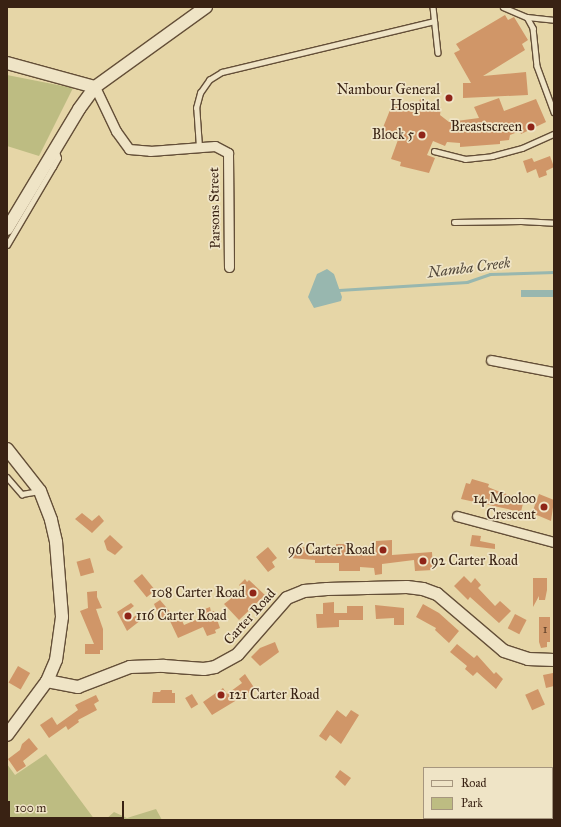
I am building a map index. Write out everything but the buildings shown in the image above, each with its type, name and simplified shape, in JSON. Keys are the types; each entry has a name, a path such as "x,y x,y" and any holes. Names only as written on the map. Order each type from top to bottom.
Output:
{"street":[{"path":"7,229 55,148 95,87 206,7"},
{"path":"7,63 95,87"},
{"name":"Parsons Street","path":"95,87 116,131 129,149 150,151 215,146 228,153 229,267"},
{"path":"491,360 554,372"},
{"path":"7,449 40,492 51,520 56,542 62,618 56,660 47,681 7,735"},
{"path":"457,516 554,542"},
{"name":"Carter Road","path":"47,681 78,687 130,667 164,666 204,669 215,667 238,654 287,598 304,591 327,589 407,587 423,589 437,594 504,651 528,660 554,660"}],"lane":[{"path":"433,7 438,53"},
{"path":"503,7 527,16 554,20"},
{"path":"527,16 533,28 537,66 554,112"},
{"path":"199,147 196,108 200,93 209,80 222,72 434,21"},
{"path":"434,151 465,159 492,156 522,148 554,134"},
{"path":"7,245 58,158 55,148"},
{"path":"454,222 521,221 554,224"},
{"path":"7,477 22,494 40,492"}],"green space":[{"path":"7,75 73,88 39,156 7,146"},
{"path":"46,754 95,820 7,820 7,764 15,775"},
{"path":"156,809 162,820 105,820 114,812 127,818"}],"water":[{"path":"327,269 334,274 342,297 341,301 314,308 308,297 317,274"},
{"path":"521,290 554,290 554,297 521,297"}],"waterway":[{"name":"Namba Creek","path":"339,290 467,282 490,274 554,272"}],"place":[{"name":"Nambour General Hospital","path":"449,98"},
{"name":"Breastscreen","path":"531,127"},
{"name":"Block 5","path":"422,135"},
{"name":"14 Mooloo Crescent","path":"544,507"},
{"name":"96 Carter Road","path":"383,550"},
{"name":"92 Carter Road","path":"423,561"},
{"name":"108 Carter Road","path":"253,593"},
{"name":"116 Carter Road","path":"128,616"},
{"name":"121 Carter Road","path":"221,695"}]}
